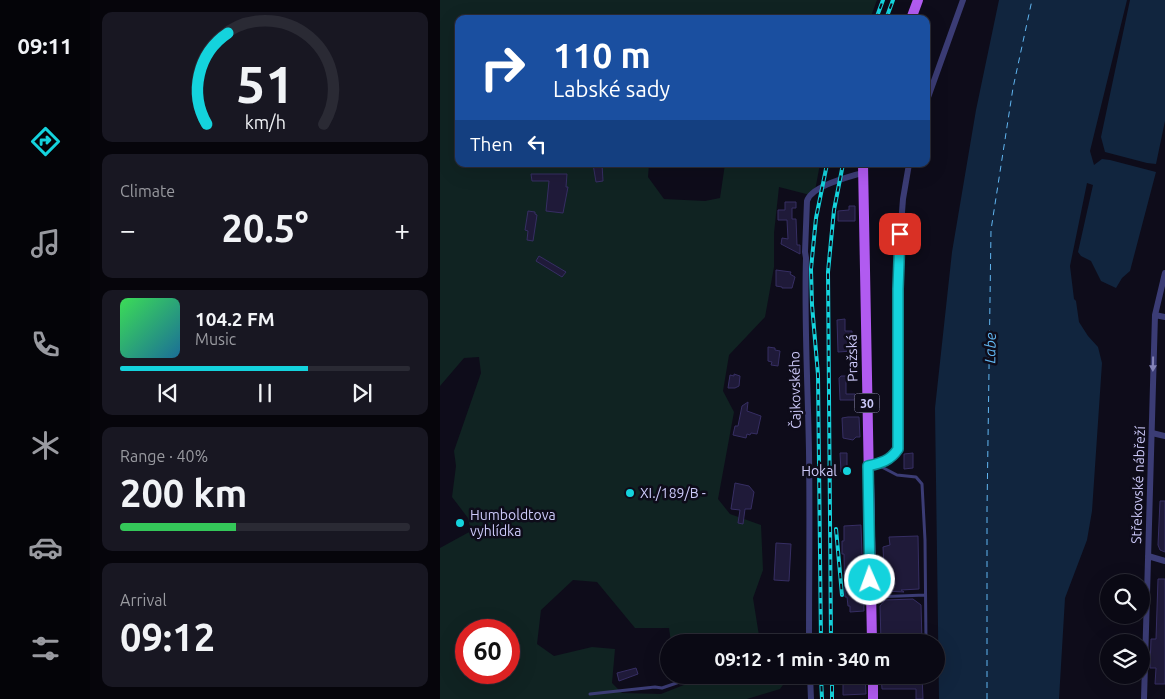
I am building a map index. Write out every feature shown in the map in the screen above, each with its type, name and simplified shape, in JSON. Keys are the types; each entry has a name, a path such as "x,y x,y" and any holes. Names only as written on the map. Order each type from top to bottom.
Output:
{"main road":[{"path":"912,15 918,0"},
{"name":"Pražská","path":"863,168 872,465 872,634"},
{"path":"873,684 873,699"}],"street":[{"path":"930,92 962,0"},
{"path":"872,465 886,462 898,449 899,252 902,199 908,167"},
{"name":"Čajkovského","path":"810,634 809,453 805,303 808,198 818,189 863,168"},
{"name":"Střekovské nábřeží","path":"1144,699 1154,315 1165,273"},
{"path":"1154,315 1165,317"},
{"path":"1152,433 1165,436"},
{"path":"1148,556 1165,561"},
{"path":"810,684 811,699"}],"lane":[{"path":"872,465 897,474 916,477 922,484 925,540 926,634"},
{"path":"871,597 926,594"},
{"path":"590,694 662,688 674,684"}],"green space":[{"path":"440,0 877,0 871,15 455,15 455,167 649,167 648,177 664,199 705,201 720,198 725,167 819,167 814,196 779,187 774,233 774,267 765,317 729,355 723,391 734,412 718,499 730,514 761,525 763,570 753,598 759,634 670,634 669,628 635,628 597,582 573,580 541,610 537,644 554,656 592,647 615,649 612,683 622,693 661,694 686,684 784,684 780,689 747,699 440,699 440,548 471,531 468,518 452,497 456,466 454,451 481,373 479,357 464,358 440,386"}],"water":[{"name":"Labe","path":"999,0 1127,0 1090,151 1094,165 1102,159 1156,172 1130,271 1122,278 1116,288 1101,281 1091,261 1081,256 1078,252 1093,185 1087,183 1070,266 1079,322 1098,347 1102,363 1092,511 1087,540 1065,598 1059,699 939,699 939,684 945,684 945,634 938,634 935,408 952,252 976,110"},
{"path":"1130,0 1165,0 1165,121 1156,164 1105,152 1101,137"}],"building":[{"path":"594,167 602,167 603,181 596,182"},
{"path":"531,174 567,174 566,187 568,187 563,213 546,211 549,181 532,181"},
{"path":"785,202 796,202 796,208 792,208 792,219 796,219 797,245 800,245 800,254 781,244 782,238 788,239 787,220 778,220 778,210 785,210"},
{"path":"849,206 855,206 855,221 838,221 838,211 849,210"},
{"path":"528,211 535,212 537,215 533,241 527,240 528,231 525,230"},
{"path":"539,256 566,272 562,277 536,261"},
{"path":"776,270 791,272 790,274 795,277 792,288 776,286"},
{"path":"845,319 845,331 852,331 852,351 838,352 837,320"},
{"path":"768,347 780,351 778,366 771,365 772,362 768,361"},
{"path":"734,374 740,376 739,386 728,388 730,375 734,376"},
{"path":"846,376 846,394 855,394 855,400 840,400 839,378"},
{"path":"748,402 747,411 761,416 757,434 747,434 746,438 733,435 735,426 738,426 742,406"},
{"path":"859,417 860,437 856,437 853,440 843,438 842,418"},
{"path":"840,453 847,453 847,472 841,472"},
{"path":"913,453 913,468 904,469 904,454"},
{"path":"735,483 749,486 754,492 751,509 745,509 743,524 738,523 740,510 731,509"},
{"path":"1160,501 1165,501 1165,552 1160,550 1158,545"},
{"path":"861,525 864,611 850,612 847,597 845,597 842,541 844,541 844,526"},
{"path":"918,536 919,589 901,590 904,592 885,591 883,547 890,545 889,537"},
{"path":"776,543 791,544 789,581 774,580"},
{"path":"1158,579 1165,579 1165,684 1155,684 1156,668 1150,668 1151,639 1156,639"},
{"path":"913,599 921,605 922,634 881,634 880,606 885,600"},
{"path":"636,668 638,674 619,681 617,673"},
{"path":"843,684 865,684 866,694 843,695"},
{"path":"882,684 922,684 923,699 916,699 916,689 882,689"}],"ferry route":[{"path":"987,699 987,510 991,230 1013,88 1032,0"}],"railway":[{"path":"877,15 883,0"},
{"path":"887,15 893,0"},
{"path":"821,634 818,375 811,269 816,218 826,167"},
{"path":"831,634 828,272 834,210 842,167"},
{"path":"836,529 842,595"},
{"path":"821,684 822,699"},
{"path":"832,684 832,699"}],"place":[{"name":"Hokal","path":"847,471"},
{"name":"XI./189/B -","path":"630,493"},
{"name":"Humboldtova vyhlídka","path":"460,523"}],"route":[{"path":"870,580 868,466 886,462 898,449 900,234"}]}
